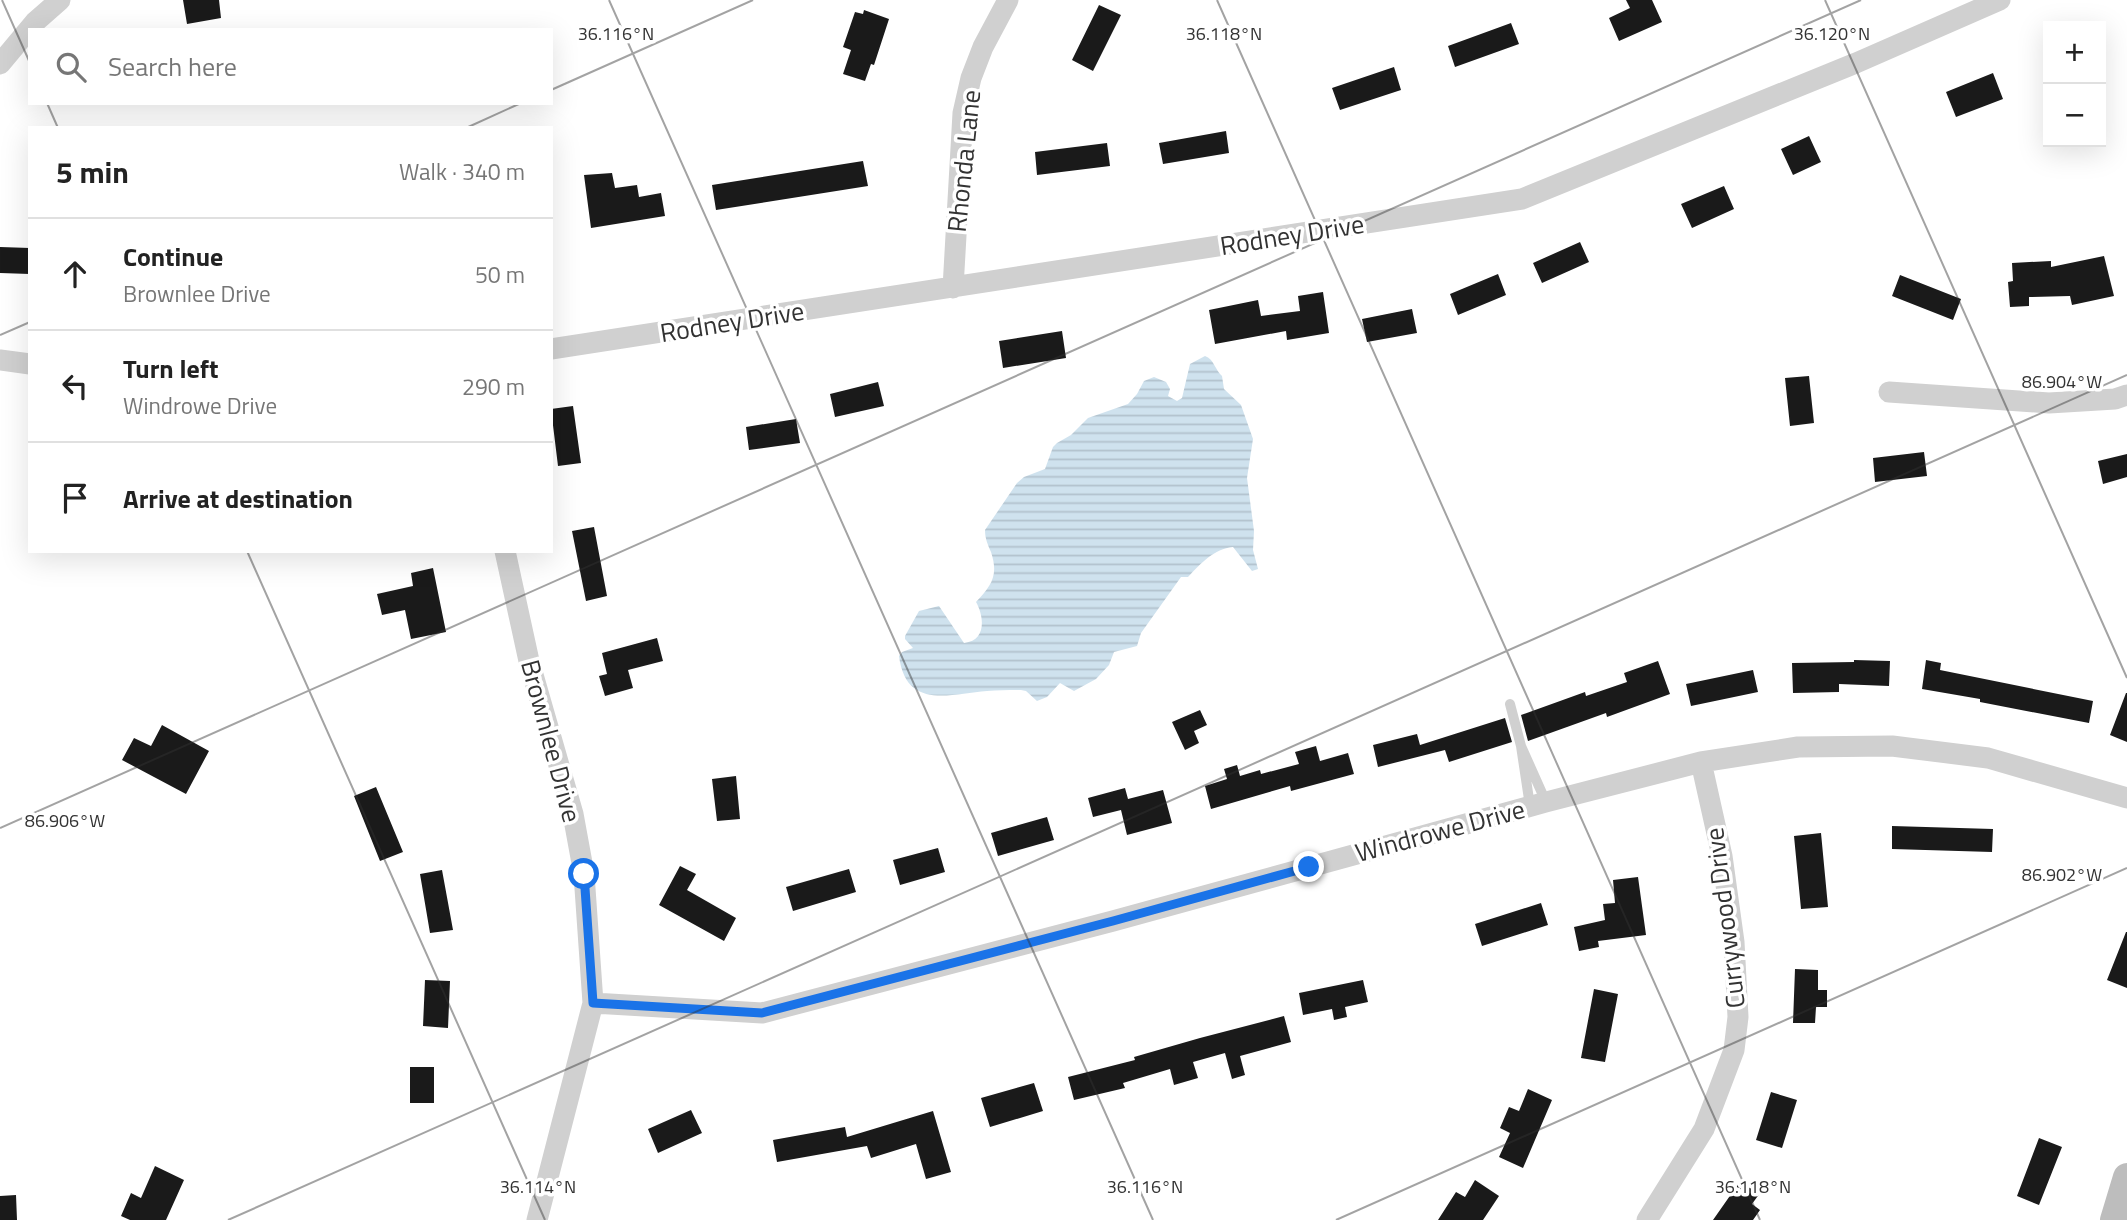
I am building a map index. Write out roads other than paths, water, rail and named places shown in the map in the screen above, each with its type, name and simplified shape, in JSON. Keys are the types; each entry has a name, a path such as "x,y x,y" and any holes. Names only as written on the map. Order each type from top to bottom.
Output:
{"street":[{"path":"30,28 60,0"},
{"name":"Rhonda Lane","path":"953,288 963,113 971,78 983,47 1009,0"},
{"name":"Rodney Drive","path":"553,349 1522,200 1856,63 2000,0"},
{"path":"0,64 28,30"},
{"path":"0,360 28,364"},
{"path":"1889,392 2049,402 2115,399 2127,395"},
{"name":"Brownlee Drive","path":"505,553 529,661 573,814 584,874 593,1003 537,1220"},
{"name":"Windrowe Drive","path":"593,1003 762,1013 1701,762 1798,747 1892,746 1988,758 2127,798"},
{"name":"Currywood Drive","path":"1647,1220 1704,1129 1734,1050 1738,1017 1734,942 1722,856 1701,762"},
{"path":"2114,1220 2127,1177"}],"lane":[{"path":"1510,704 1538,804"},
{"path":"1521,746 1538,804"}],"water":[{"path":"1205,356 1222,376 1224,389 1241,405 1253,439 1247,478 1254,531 1253,550 1258,569 1252,571 1233,547 1214,554 1188,577 1181,577 1141,633 1137,646 1114,652 1109,665 1096,679 1074,691 1060,683 1047,697 1037,701 1021,690 931,695 910,685 903,673 899,656 913,648 905,636 919,611 939,606 964,643 977,638 980,633 982,621 976,602 986,591 994,574 985,530 1017,483 1024,477 1045,469 1053,447 1071,435 1088,418 1128,404 1144,381 1154,377 1166,382 1170,389 1168,396 1177,401 1182,398 1190,364"}]}
